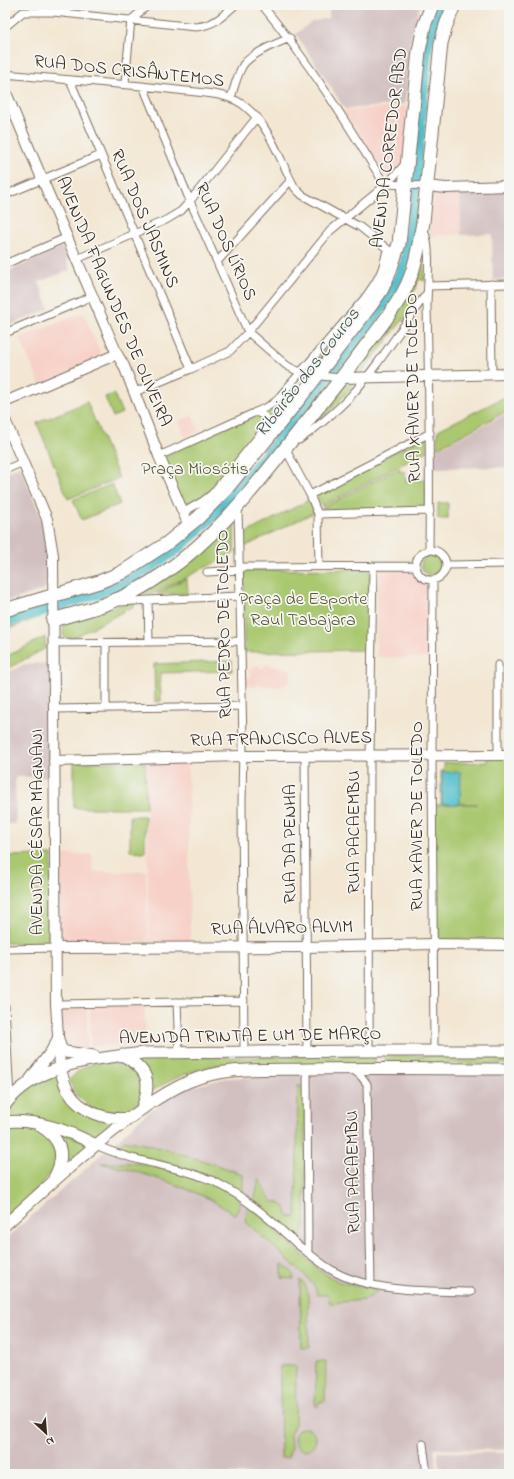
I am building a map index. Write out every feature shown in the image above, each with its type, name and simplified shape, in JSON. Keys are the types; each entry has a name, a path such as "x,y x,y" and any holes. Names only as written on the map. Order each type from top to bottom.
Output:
{"highway":[{"name":"AVENIDA CORREDOR ABD","path":"5,610 54,598 99,582 120,573 154,553 189,526 226,488 272,428 321,376 368,302 382,289 391,252 401,232 407,185 408,160 419,51 424,26 432,5"},
{"name":"AVENIDA CORREDOR ABD","path":"53,617 109,603 140,588 199,547 238,507 391,312 404,291 412,272 422,226 424,186 441,43 454,5"}],"main road":[{"path":"58,1039 61,1049 66,1052 106,1057"},
{"path":"26,1084 48,1056 58,1039"},
{"name":"AVENIDA TRINTA E UM DE MARÇO","path":"7,1102 26,1084 39,1076 60,1067 122,1055 179,1052 434,1050 509,1051"},
{"path":"122,1055 139,1066 146,1076 147,1091 142,1108"},
{"path":"65,1084 71,1074 88,1061"},
{"path":"60,1067 65,1084 76,1100 96,1114 110,1118 130,1118"},
{"name":"AVENIDA TRINTA E UM DE MARÇO","path":"5,1225 96,1145 142,1108 173,1089 206,1076 251,1070 351,1068 509,1069"},
{"path":"5,1122 37,1124 62,1130 96,1145"},
{"path":"37,1124 51,1134 60,1149 60,1165 51,1184"}],"street":[{"path":"52,12 61,5"},
{"path":"125,83 131,20 148,5"},
{"path":"5,27 23,12 52,12 196,27 207,26 219,20 235,5"},
{"path":"262,5 290,38 341,113 386,185"},
{"path":"231,98 242,67 246,61 290,38"},
{"name":"RUA DOS CRISÂNTEMOS","path":"5,74 125,83 231,98 246,107 257,117 267,131 295,188 302,195 360,228 391,252"},
{"name":"RUA DOS JASMINS","path":"70,80 191,369"},
{"name":"RUA DOS LÍRIOS","path":"143,86 190,201 248,332 299,375 340,378"},
{"name":"AVENIDA FAGUNDES DE OLIVEIRA","path":"5,90 42,180 117,354 135,392 159,456 189,526"},
{"path":"77,259 174,216 190,201 257,117"},
{"path":"5,195 101,155"},
{"path":"135,392 230,351 248,332 330,231 386,185 408,160"},
{"path":"217,262 291,180"},
{"path":"386,185 446,188 509,186"},
{"name":"RUA XAVIER DE TOLEDO","path":"422,226 427,244 430,433 429,550"},
{"path":"5,264 68,238"},
{"path":"490,284 492,374"},
{"path":"299,440 331,415 348,399 366,378 427,289 509,284"},
{"path":"5,333 93,296"},
{"path":"159,456 274,403 368,302"},
{"path":"5,402 117,354"},
{"path":"340,378 509,374"},
{"path":"299,375 299,399"},
{"path":"184,512 212,494 259,437 272,428 262,414 255,412"},
{"name":"AVENIDA CÉSAR MAGNANI","path":"5,420 47,519 53,555 56,1004 60,1067"},
{"path":"310,495 430,433"},
{"path":"285,448 310,495 318,514 319,566"},
{"path":"5,470 23,462"},
{"name":"RUA PEDRO DE TOLEDO","path":"238,507 242,706 244,1052"},
{"path":"318,514 430,511"},
{"path":"429,550 437,550 442,554 446,559 447,565 442,576 433,580 426,580 421,576 417,572 416,566 417,559 422,553 429,550"},
{"path":"447,565 509,564"},
{"path":"207,572 240,569 319,566 416,566"},
{"name":"RUA PACAEMBU","path":"369,1051 370,755 373,566"},
{"name":"RUA XAVIER DE TOLEDO","path":"433,580 432,756 434,1050"},
{"path":"109,603 240,596"},
{"path":"148,600 149,642"},
{"path":"53,643 106,644 240,641"},
{"path":"106,644 106,708"},
{"path":"498,664 498,755"},
{"path":"54,710 242,706"},
{"name":"RUA FRANCISCO ALVES","path":"54,761 242,756 509,755"},
{"name":"RUA DA PENHA","path":"305,756 307,1051"},
{"name":"RUA ÁLVARO ALVIM","path":"56,948 243,947 369,944 509,945"},
{"path":"5,949 56,948"},
{"path":"56,1004 244,1001"},
{"path":"177,1002 179,1052"},
{"path":"5,1006 7,1102"},
{"name":"RUA PACAEMBU","path":"351,1068 361,1076 367,1084 370,1284"},
{"path":"307,1069 308,1253"},
{"path":"96,1145 123,1156 180,1169 215,1181 246,1200 308,1253 335,1272 358,1282 387,1288 471,1292"},
{"path":"424,1444 427,1474"}],"shaded area":[{"path":"329,5 420,5 410,41 405,104 345,109 296,34 311,22 329,18"},
{"path":"409,106 404,162 392,174 386,175 343,111"},
{"path":"460,190 461,234 429,236 431,192"},
{"path":"460,190 509,190 509,279 493,280 492,234 461,235"},
{"path":"62,247 70,270 39,282 49,309 5,327 5,273"},
{"path":"83,313 103,358 40,385 20,338"},
{"path":"509,412 509,467 435,468 434,451"},
{"path":"193,415 199,431 185,437 179,421"},
{"path":"20,466 40,515 47,547 49,583 43,590 5,602 5,473"},
{"path":"377,567 414,568 420,578 425,582 431,583 430,658 376,657"},
{"path":"51,663 51,777 15,777 16,824 5,824 5,674 25,664"},
{"path":"270,664 270,666 281,666 281,669 291,669 291,676 289,682 287,682 287,685 282,685 282,687 256,685 256,687 249,687 249,685 246,685 247,677 250,677 250,672 248,672 248,669 253,669 253,666 259,665 260,668 264,668 264,665"},
{"path":"146,761 188,761 190,941 149,942"},
{"path":"92,854 93,872 146,871 148,942 66,943 62,937 58,855"},
{"path":"145,1004 145,1045 91,1046 90,1005"},
{"path":"60,1006 87,1006 87,1049 72,1049 62,1043"},
{"path":"352,1072 509,1073 509,1450 434,1449 437,1474 5,1474 5,1239 71,1182 148,1112 184,1089 226,1078"},
{"path":"437,1452 509,1453 509,1474 440,1474"}],"green space":[{"path":"423,258 425,281 419,279 411,299 417,302 363,371 354,372 406,300"},
{"path":"360,309 318,371 310,369"},
{"path":"346,382 353,382 353,386 331,410 307,432"},
{"name":"Praça Miosótis","path":"295,385 296,394 271,424 260,413 275,405"},
{"path":"114,394 122,413 113,417 105,397"},
{"path":"509,395 509,410 437,448 438,430"},
{"path":"87,402 119,478 68,499 37,423"},
{"name":"Praça Miosótis","path":"255,414 269,423 210,492 184,511 161,457"},
{"path":"427,435 428,451 322,506 316,494"},
{"path":"400,468 400,472 405,472 406,481 426,480 426,509 324,512 322,508"},
{"path":"112,484 120,504 82,520 73,500"},
{"path":"309,500 315,512 242,548 244,534"},
{"path":"438,503 448,503 448,519 438,519"},
{"path":"235,515 234,553 155,593 143,594"},
{"path":"427,555 435,555 441,561 441,569 435,575 427,575 421,569 421,561"},
{"name":"Praça de Esporte Raul Tabajara","path":"370,569 369,650 244,652 244,570"},
{"path":"187,578 188,594 157,594"},
{"path":"134,602 134,606 73,638 65,638 63,635 64,624 99,611"},
{"path":"41,613 42,616 5,630 5,625"},
{"path":"45,637 46,648 5,670 5,657"},
{"path":"232,661 232,671 160,673 161,701 155,702 154,664"},
{"path":"487,756 509,756 509,812 504,813 509,813 509,944 435,943 433,805 477,804 441,804 441,771 444,771 444,763 487,762"},
{"path":"74,762 145,762 146,808 74,808"},
{"path":"130,816 145,816 145,852 130,851"},
{"path":"52,855 49,944 5,943 5,856"},
{"path":"375,1056 375,1064 217,1065 181,1076 148,1094 132,1058"},
{"path":"385,1056 509,1056 509,1064 384,1063"},
{"path":"117,1059 133,1064 145,1084 137,1107 129,1113 120,1116 92,1108 78,1097 69,1081 74,1075 85,1067 96,1063"},
{"path":"58,1070 73,1102 124,1120 95,1143 5,1119 5,1109 23,1091"},
{"path":"298,1086 305,1087 305,1222 301,1237 298,1241 254,1203 259,1179 271,1201 279,1203 285,1207 287,1216 296,1217"},
{"path":"5,1126 34,1129 45,1134 51,1140 55,1149 56,1158 51,1171 42,1184 5,1216"},
{"path":"51,1128 92,1145 61,1167"},
{"path":"124,1140 169,1150 243,1174 243,1195 218,1180 181,1167 124,1152 117,1147"},
{"path":"100,1163 139,1163 186,1175 214,1184 241,1200 236,1215 208,1198 174,1184 137,1172"},
{"path":"248,1205 320,1271 339,1282 377,1291 366,1300 330,1303 328,1295 317,1295 316,1289 307,1277 246,1222"},
{"path":"282,1263 294,1274 294,1279 282,1278"},
{"path":"300,1280 305,1284 308,1293 309,1348 301,1348"},
{"path":"326,1361 325,1401 319,1402 318,1406 315,1407 316,1362"},
{"path":"280,1366 296,1366 295,1424 290,1434 291,1447 288,1458 281,1458"},
{"path":"305,1428 309,1429 315,1435 315,1443 309,1449 305,1450 301,1449 295,1443 294,1439 295,1435 301,1429"}],"water":[{"path":"442,772 461,772 460,804 442,804"}],"waterway":[{"name":"Ribeirão dos Couros","path":"5,622 118,586 145,571 177,549 215,514 264,457 372,321 384,304 405,263 413,209 427,45 441,5"}]}
